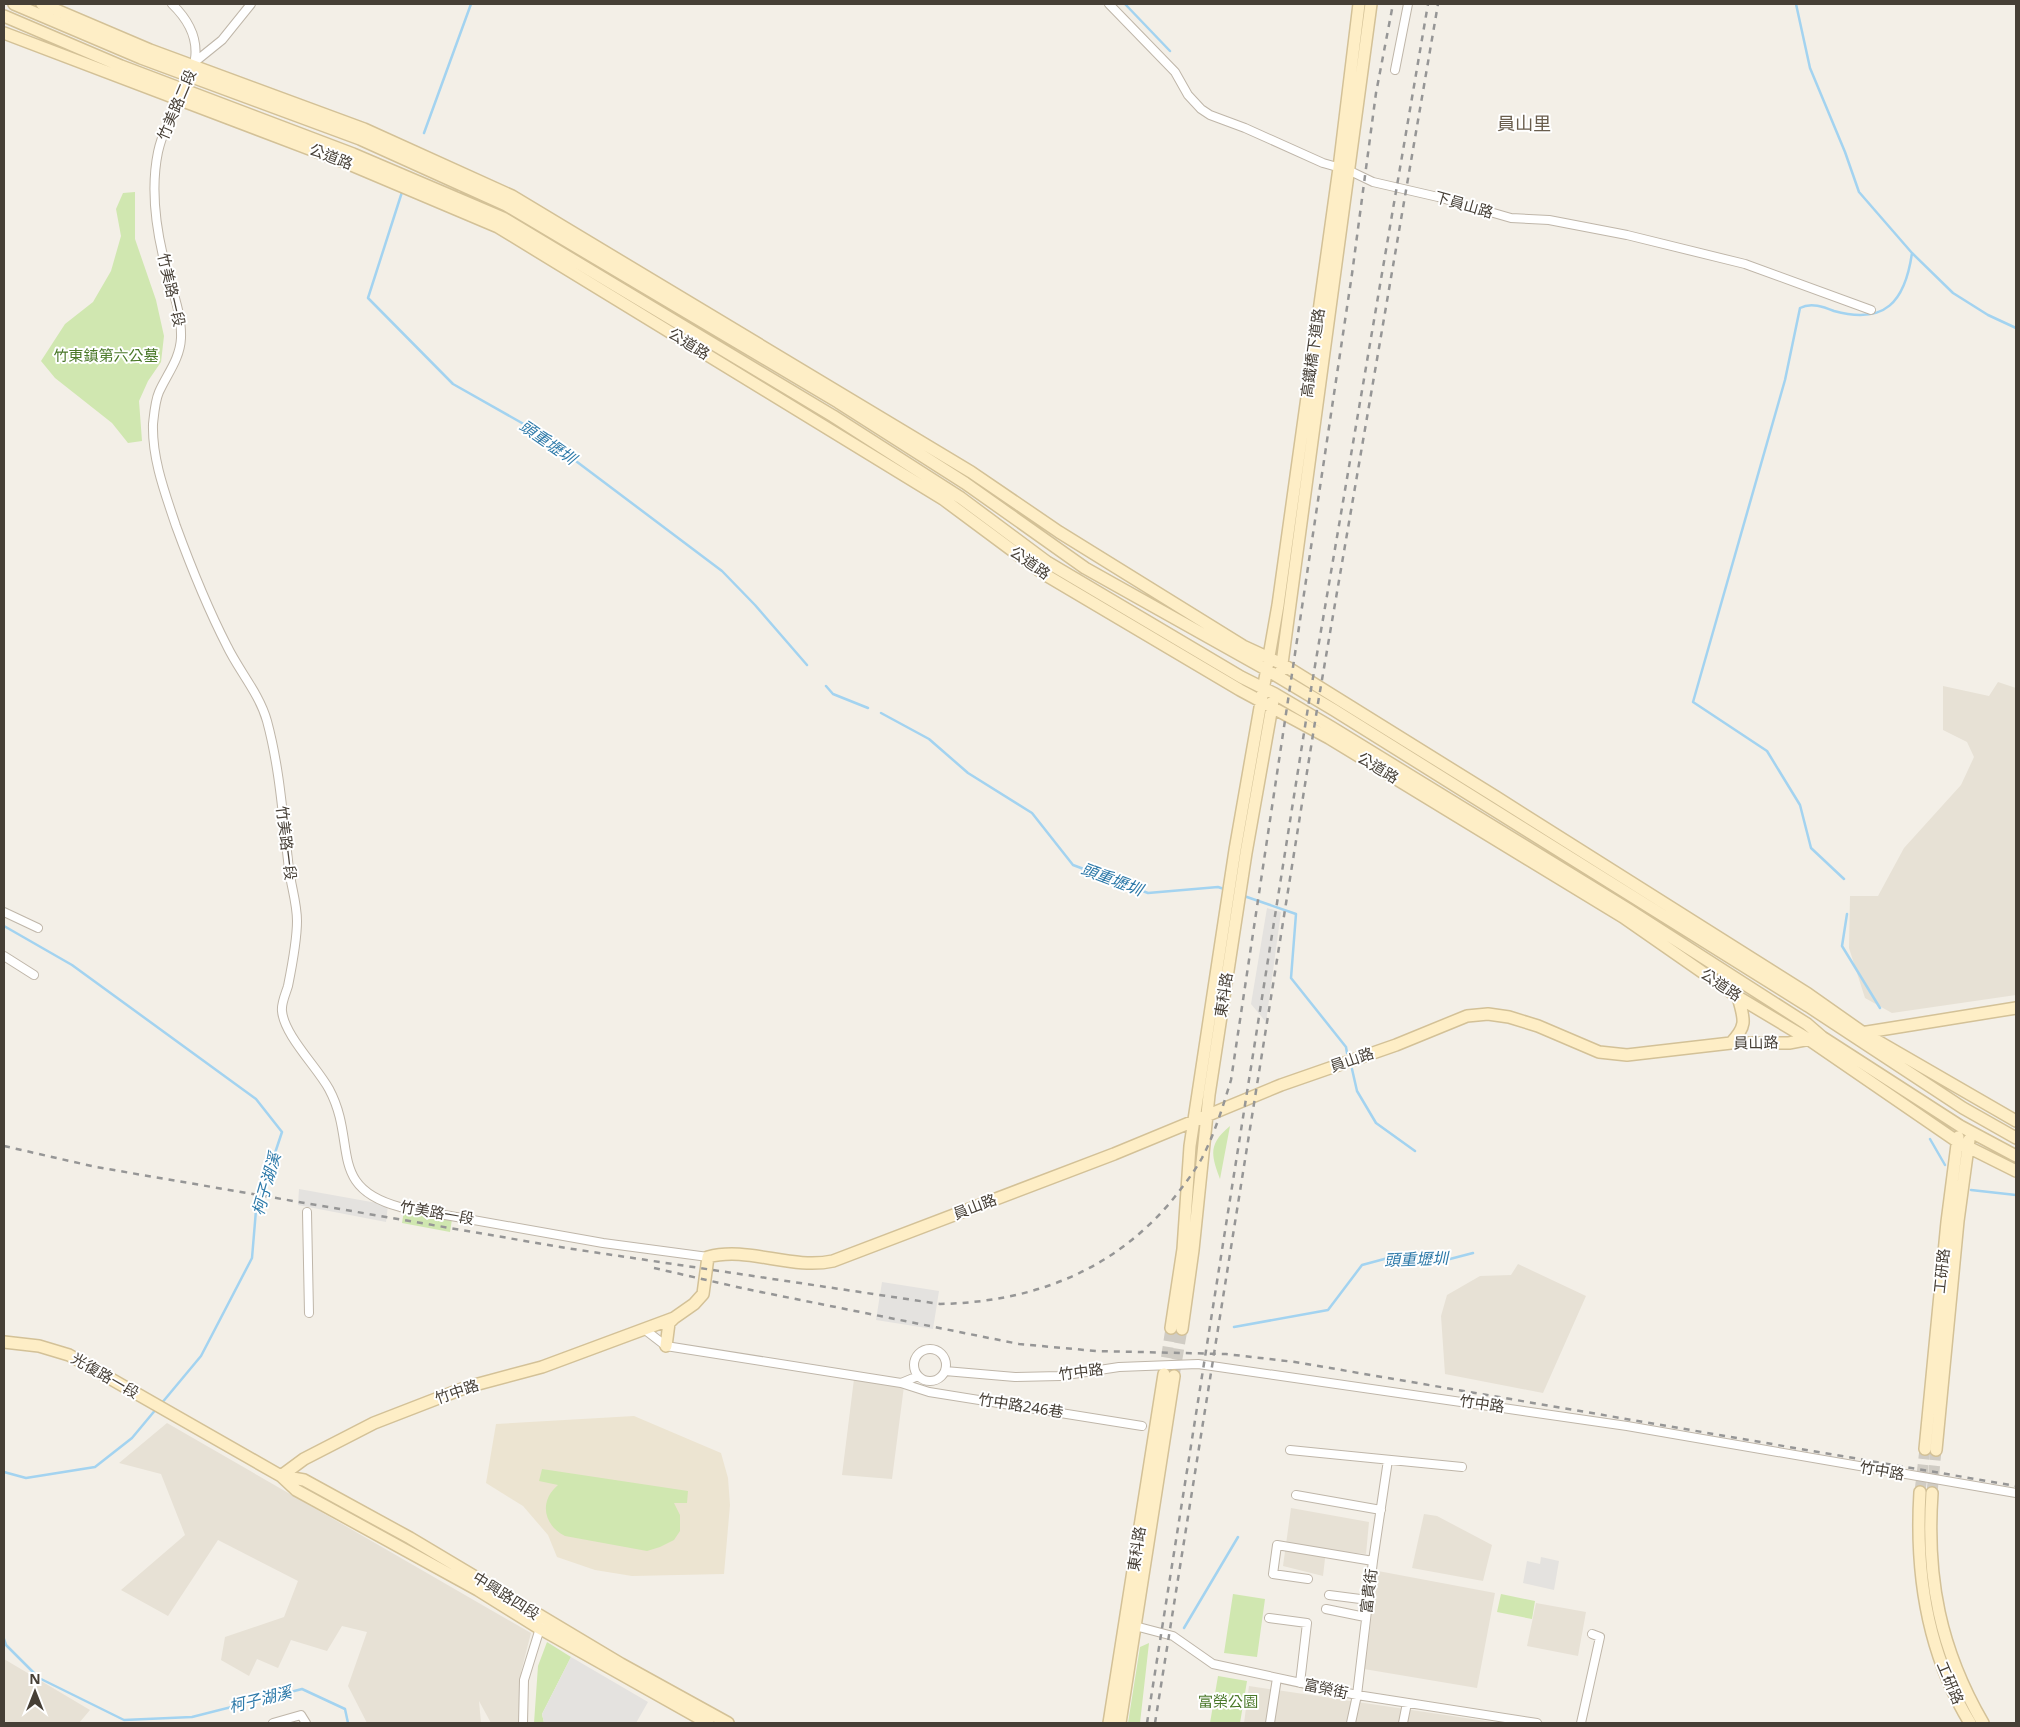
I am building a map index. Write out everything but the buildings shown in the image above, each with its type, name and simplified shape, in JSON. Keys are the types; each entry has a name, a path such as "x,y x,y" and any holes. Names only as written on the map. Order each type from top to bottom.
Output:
{"street":[{"name":"公道路","path":"14,4 141,58 193,68 364,129 512,196 955,462 1058,532 1244,646 1269,656 1282,664 1783,978 1862,1032 2016,1121"},
{"name":"公道路","path":"42,4 360,139 506,204 838,402 965,483 1085,568 1280,677 1334,710 1766,980 1968,1112 2016,1138"},
{"name":"竹美路二段","path":"158,153 162,138 193,68 193,32 184,17 172,4"},
{"path":"193,68 222,40 251,4"},
{"name":"下員山路","path":"1109,4 1176,72 1188,95 1201,109 1286,148 1373,182 1438,197 1511,218 1549,220 1627,234 1746,264 1871,310"},
{"name":"高鐵橋下道路","path":"1282,664 1343,169 1359,4"},
{"name":"高鐵橋下道路","path":"1266,703 1264,688 1370,4"},
{"path":"1395,70 1408,4"},
{"name":"公道路","path":"4,16 121,66 182,96 498,227 943,499 1044,574 1240,690 1330,733"},
{"name":"公道路","path":"4,33 353,154 503,218 833,416 961,498 1047,562 1275,694 1330,733 1807,1024 1822,1037 1965,1128 2016,1156"},
{"name":"竹美路一段","path":"158,153 154,188 156,221 176,303 181,336 176,360 158,394 153,424 155,450 162,485 197,582 226,646 260,701 266,719 278,772 297,922 288,984 281,1010 292,1034 329,1089 341,1119 352,1177 373,1198 400,1207 603,1242 708,1257"},
{"name":"東科路","path":"1232,909 1193,1250 1176,1328 1193,1121 1232,909 1266,703 1275,694 1282,664"},
{"path":"1334,710 1336,698"},
{"path":"4,912 38,928"},
{"name":"公道路","path":"1626,914 1738,997 1808,1039 1963,1145 2016,1172"},
{"path":"4,956 34,975"},
{"path":"1731,1043 1743,1029 1744,1017 1738,997"},
{"name":"員山路","path":"708,1257 736,1254 803,1264 834,1261 1207,1115 1467,1016 1488,1014 1509,1017 1538,1026 1599,1052 1626,1055 1731,1043 1789,1043 2016,1008"},
{"name":"工研路","path":"1930,1449 1947,1222 1963,1145 1970,1096"},
{"path":"307,1212 309,1313"},
{"name":"竹中路","path":"281,1476 304,1459 374,1423 467,1387 542,1367 674,1318 694,1304 702,1294 708,1257"},
{"path":"666,1346 669,1324 674,1318"},
{"path":"644,1329 666,1346 901,1383 918,1376"},
{"name":"光復路一段","path":"4,1342 40,1346 69,1355 170,1415"},
{"path":"926,1349 936,1350 944,1357 945,1371 940,1378 933,1381 925,1380 918,1376 914,1367 915,1358 926,1349"},
{"name":"竹中路","path":"945,1371 1015,1377 1060,1376 1119,1367 1198,1364 1254,1374 1304,1378 1627,1426 2016,1493"},
{"name":"東科路","path":"1120,1723 1131,1625 1169,1375"},
{"name":"竹中路246巷","path":"901,1383 929,1392 1142,1426"},
{"name":"中興路四段","path":"170,1415 281,1476 304,1480 418,1542 542,1623 708,1723"},
{"path":"1290,1450 1462,1468"},
{"name":"富貴街","path":"1350,1723 1357,1695 1373,1561 1388,1460"},
{"name":"工研路","path":"1970,1723 1939,1657 1924,1604 1918,1554 1926,1493 1930,1554 1939,1616 1956,1669 1983,1723"},
{"path":"1296,1495 1381,1510"},
{"path":"1308,1579 1273,1574 1277,1545 1373,1561"},
{"path":"1329,1595 1368,1600"},
{"path":"1326,1610 1366,1617"},
{"path":"1269,1618 1307,1623 1300,1683"},
{"path":"523,1723 524,1680 542,1623"},
{"name":"中興路四段","path":"542,1623 728,1723"},
{"name":"東科路","path":"1109,1723 1131,1625"},
{"name":"富榮街","path":"1131,1625 1174,1636 1213,1664 1357,1695 1537,1723"},
{"path":"1581,1723 1600,1637 1592,1634"},
{"path":"1270,1723 1277,1678"},
{"path":"1403,1723 1408,1703"},
{"path":"1475,1723 1477,1714"},
{"path":"273,1723 301,1715 306,1723"}],"shaded area":[{"path":"1998,682 2016,688 2016,995 1892,1013 1865,998 1849,948 1850,896 1878,896 1904,848 1961,785 1974,757 1967,742 1943,730 1943,686 1989,696"},
{"path":"1267,908 1281,912 1266,1022 1251,1004"},
{"path":"299,1189 388,1205 386,1222 298,1205"},
{"path":"1518,1264 1586,1296 1543,1393 1445,1374 1441,1316 1447,1295 1480,1276 1511,1275"},
{"path":"882,1282 939,1291 933,1329 876,1320"},
{"path":"854,1379 904,1386 892,1479 842,1475"},
{"path":"634,1416 721,1453 728,1478 730,1505 724,1574 632,1576 595,1570 557,1557 548,1535 523,1506 486,1483 496,1424"},
{"path":"167,1423 531,1633 521,1672 518,1723 491,1723 479,1701 481,1723 367,1723 348,1686 367,1632 342,1626 327,1651 291,1640 278,1668 257,1659 249,1676 221,1660 225,1637 284,1617 298,1581 218,1540 168,1616 121,1590 185,1535 161,1474 119,1463"},
{"path":"1291,1508 1369,1522 1366,1554 1326,1550 1323,1576 1283,1566"},
{"path":"1424,1514 1437,1516 1492,1545 1483,1581 1412,1568"},
{"path":"1541,1557 1559,1561 1554,1590 1523,1583 1527,1561 1540,1564"},
{"path":"1378,1571 1495,1593 1477,1688 1364,1669"},
{"path":"1536,1603 1586,1612 1578,1656 1527,1646"},
{"path":"571,1657 648,1702 636,1723 544,1723 542,1714"},
{"path":"4,1659 90,1710 79,1723 4,1723"},
{"path":"1249,1686 1499,1723 1244,1723"}],"green space":[{"name":"竹東鎮第六公墓","path":"135,192 135,239 156,300 164,336 161,362 148,381 139,401 142,441 128,443 112,423 55,378 41,361 65,324 93,302 111,271 121,236 116,209 123,193"},
{"path":"1230,1126 1220,1179 1213,1150 1218,1138"},
{"path":"405,1204 453,1213 450,1232 402,1223"},
{"path":"542,1469 688,1491 687,1503 674,1503 680,1515 680,1531 674,1540 647,1551 565,1536 552,1526 548,1519 546,1505 548,1498 558,1485 539,1481"},
{"path":"1233,1594 1265,1599 1257,1657 1224,1653"},
{"path":"1501,1594 1535,1601 1532,1619 1497,1612"},
{"path":"547,1642 571,1657 542,1714 544,1723 534,1723 538,1666"},
{"path":"1149,1643 1140,1723 1128,1723 1140,1647"},
{"name":"富榮公園","path":"1218,1676 1247,1681 1240,1723 1210,1723"}],"waterway":[{"name":"頭重壢圳","path":"424,133 471,4"},
{"path":"1125,4 1170,51"},
{"path":"1796,4 1810,68 1845,152 1859,192 1912,253 1953,293 1988,315 2016,328"},
{"name":"頭重壢圳","path":"402,192 368,298 453,384 536,431 722,571 755,605 807,665"},
{"path":"1844,879 1811,848 1800,805 1767,751 1693,702 1785,380 1800,308 1809,305 1817,306 1852,315 1867,315 1879,312 1890,306 1898,297 1909,270 1912,253"},
{"name":"頭重壢圳","path":"826,686 833,694 868,708"},
{"name":"頭重壢圳","path":"881,713 929,739 968,773 1032,813 1073,865 1148,893 1218,887 1227,890"},
{"name":"頭重壢圳","path":"1244,896 1296,914 1291,978 1346,1047 1347,1053"},
{"path":"1847,914 1842,946 1880,1008"},
{"name":"柯子湖溪","path":"4,926 72,965 256,1099 282,1132 256,1210 252,1258 201,1356 161,1404"},
{"name":"頭重壢圳","path":"1352,1069 1357,1091 1376,1123 1415,1151"},
{"path":"1930,1139 1945,1165"},
{"path":"1971,1190 2016,1195"},
{"name":"頭重壢圳","path":"1234,1327 1328,1310 1362,1265 1388,1258 1413,1257 1446,1260 1473,1253"},
{"name":"柯子湖溪","path":"4,1472 26,1478 95,1467 132,1438 157,1408"},
{"name":"頭重壢圳","path":"1184,1628 1238,1537"},
{"name":"柯子湖溪","path":"4,1639 6,1645 39,1678 124,1720 192,1717 302,1689 345,1709 348,1723"}],"tunnel":[{"path":"1164,1374 1171,1328"},
{"path":"1174,1376 1182,1329"},
{"path":"1920,1492 1925,1449"},
{"path":"1932,1493 1936,1450"}],"railway":[{"path":"4,1146 96,1167 566,1248 940,1304 973,1302 1005,1297 1036,1290 1066,1279 1094,1265 1121,1248 1146,1228 1169,1204 1191,1176 1202,1158 1215,1129 1231,1080 1352,274 1376,93 1393,4"},
{"path":"1147,1723 1310,695 1428,4"},
{"path":"1155,1723 1319,697 1438,4"},
{"path":"654,1268 746,1289 1019,1344 1096,1351 1226,1354 1295,1362 2016,1486"}],"district":[{"name":"員山里","path":"1524,124"}]}
